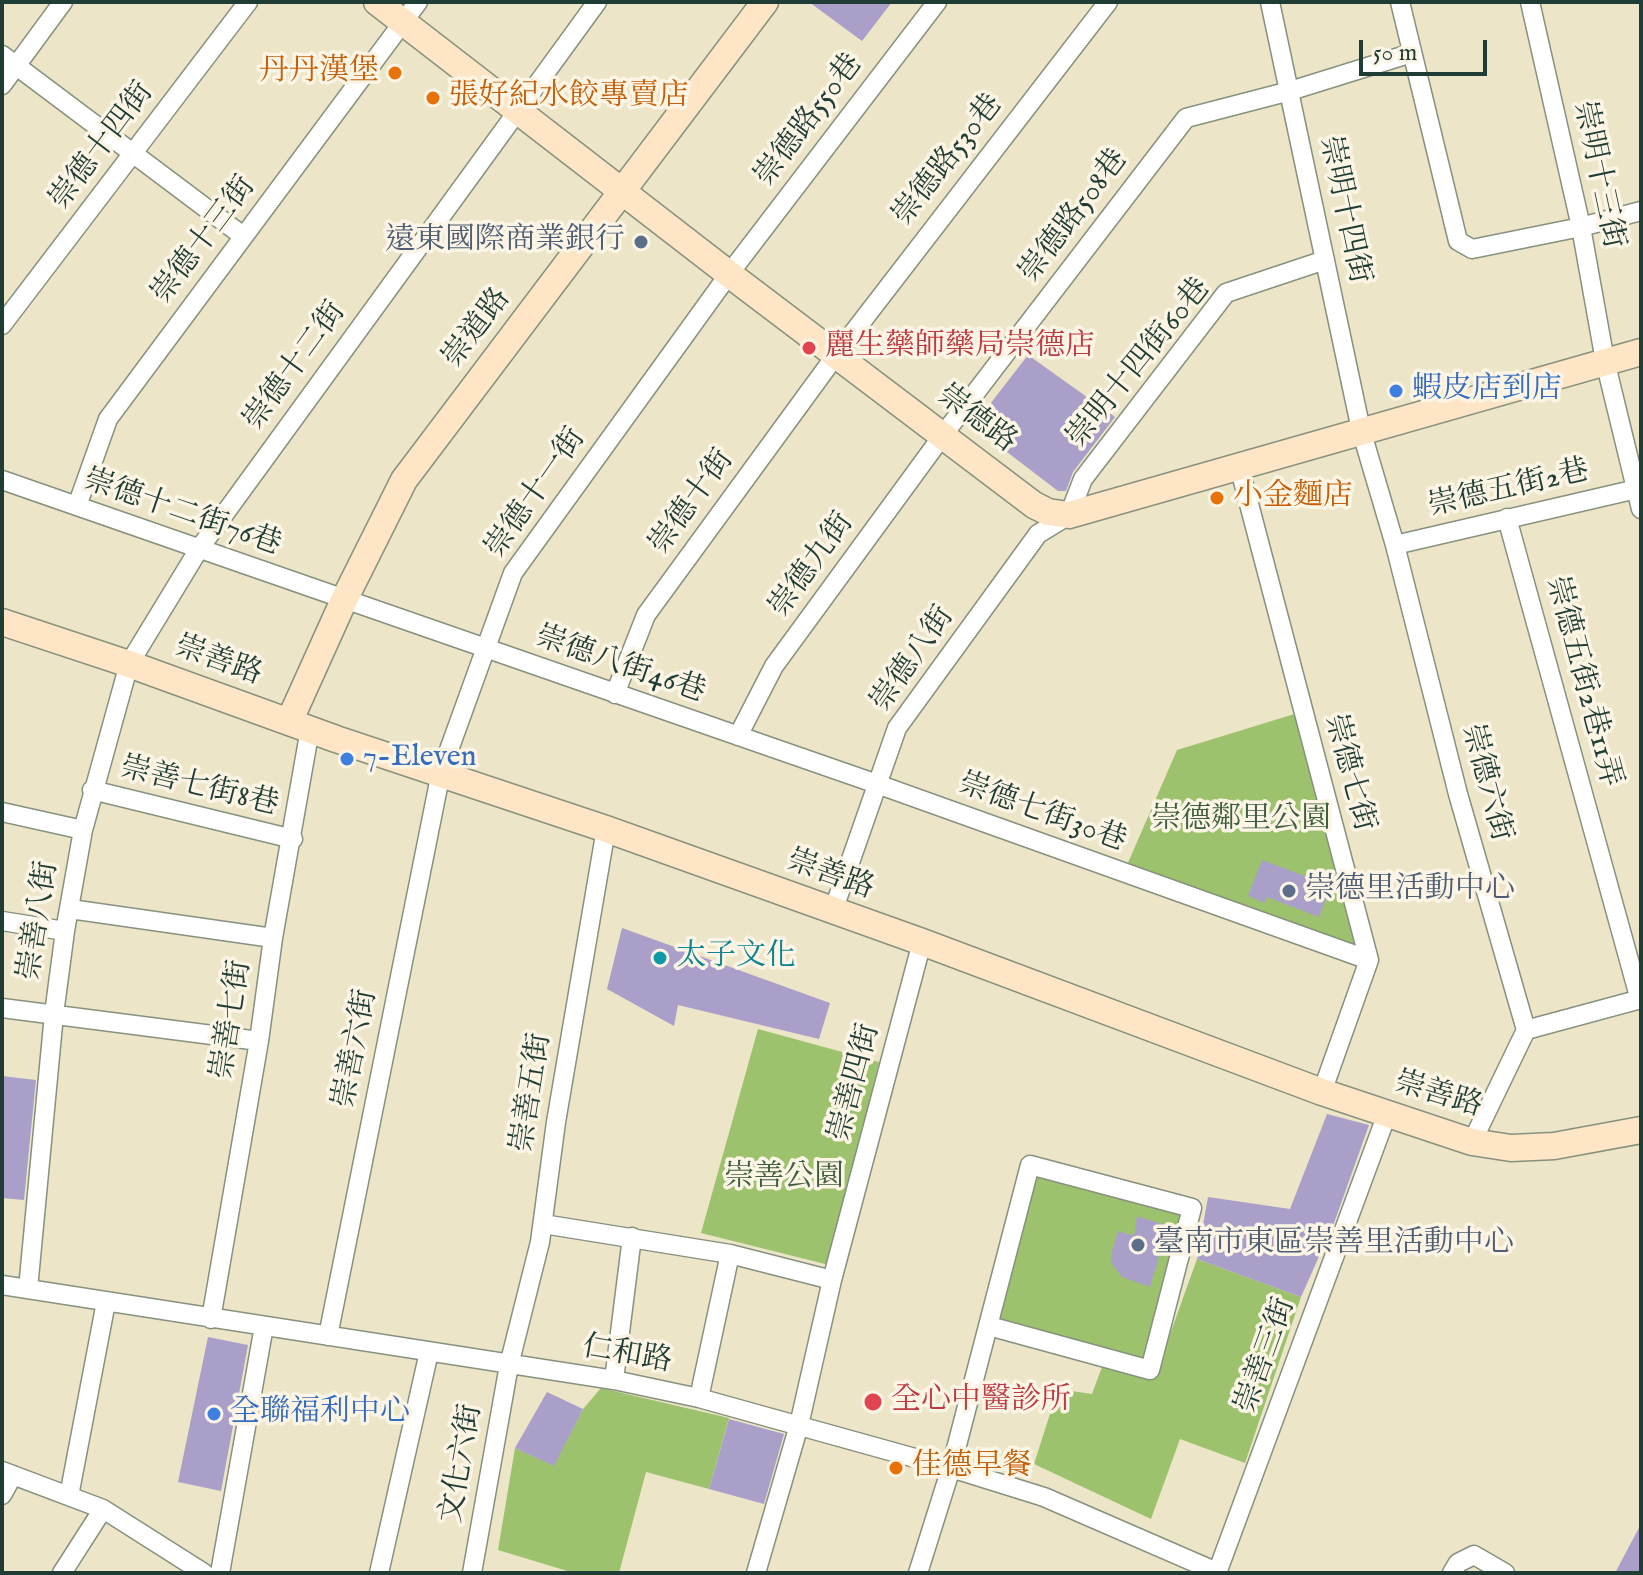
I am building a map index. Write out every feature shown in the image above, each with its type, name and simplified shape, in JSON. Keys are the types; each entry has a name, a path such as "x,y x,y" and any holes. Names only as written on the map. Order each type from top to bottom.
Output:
{"street":[{"path":"2,85 9,60 63,2"},
{"name":"崇德十四街","path":"2,325 248,2"},
{"name":"崇德路","path":"377,2 411,12 518,110 1034,505 1048,512 1069,515"},
{"name":"崇德十二街","path":"129,664 199,549 597,2"},
{"name":"崇道路","path":"300,726 344,600 404,480 765,2"},
{"name":"崇德路550巷","path":"729,274 937,2"},
{"name":"崇德路530巷","path":"836,355 1108,2"},
{"name":"崇明十四街","path":"1270,2 1361,430"},
{"path":"1400,2 1458,241 1472,249 1581,227 1641,211"},
{"name":"崇明十三街","path":"1530,2 1581,227 1605,361 1641,509"},
{"name":"崇德十三街","path":"77,506 108,419 411,12"},
{"name":"崇德路508巷","path":"943,435 1186,118 1290,91 1412,53"},
{"path":"9,60 243,236"},
{"name":"崇明十四街60巷","path":"1069,515 1083,479 1226,293 1325,260"},
{"name":"崇德十一街","path":"441,772 513,573 729,274"},
{"path":"1069,515 1641,352"},
{"name":"崇德十街","path":"615,694 646,615 836,355"},
{"name":"崇德六街","path":"1361,430 1395,545 1458,794 1526,1030"},
{"name":"崇德九街","path":"738,736 774,666 943,435"},
{"name":"崇德七街","path":"1239,466 1369,960"},
{"name":"崇德十二街76巷","path":"2,480 344,600"},
{"name":"崇德五街2巷","path":"1395,545 1638,488"},
{"name":"崇德八街","path":"833,911 897,728 1038,534 1069,515"},
{"name":"崇德五街2巷11弄","path":"1507,518 1640,1000"},
{"name":"崇德八街46巷","path":"344,600 877,784"},
{"name":"崇善路","path":"4,630 129,664 300,726 606,829 922,942 1322,1092 1472,1142 1511,1148 1554,1146 1641,1130"},
{"name":"崇善八街","path":"28,1289 54,1014 65,931 92,790 129,664"},
{"name":"崇善七街","path":"211,1319 259,1041 273,938 293,839 300,726"},
{"name":"崇善六街","path":"328,1336 441,772"},
{"name":"崇德七街30巷","path":"877,784 1369,960"},
{"name":"崇善七街8巷","path":"92,790 293,839"},
{"path":"2,812 83,830"},
{"name":"崇善五街","path":"509,1365 543,1224 556,1122 606,829"},
{"path":"70,909 273,938"},
{"path":"2,921 65,931"},
{"name":"崇善四街","path":"756,1573 799,1425 832,1280 922,942"},
{"path":"1322,1092 1369,960"},
{"path":"1472,1142 1526,1030 1640,1000"},
{"path":"2,1008 259,1041"},
{"name":"崇善三街","path":"1218,1573 1387,1114"},
{"path":"918,1573 951,1468 1030,1165 1192,1208 1150,1370 989,1326"},
{"path":"543,1224 730,1254 832,1280"},
{"path":"614,1380 632,1237"},
{"path":"699,1398 730,1254"},
{"name":"仁和路","path":"2,1285 614,1380 699,1398 1044,1497 1218,1573"},
{"path":"69,1496 106,1302"},
{"path":"220,1573 264,1326"},
{"path":"379,1573 429,1352"},
{"name":"文化六街","path":"472,1573 509,1365"},
{"path":"2,1495 8,1473 103,1509 184,1568 204,1573"},
{"path":"62,1573 103,1509"},
{"path":"1452,1573 1458,1563 1474,1555 1505,1573"}],"green space":[{"name":"崇德鄰里公園","path":"1301,712 1365,955 1124,872 1177,750"},
{"name":"崇善公園","path":"758,1029 879,1062 829,1265 701,1233"},
{"path":"1035,1173 1184,1212 1144,1359 997,1320"},
{"path":"1197,1259 1301,1297 1245,1463 1180,1439 1151,1519 1034,1464 1058,1389 1092,1394 1102,1367 1155,1376"},
{"path":"601,1388 729,1418 709,1489 646,1472 619,1573 574,1573 498,1550 515,1448 554,1465 583,1409"}],"building":[{"path":"809,2 892,2 862,41"},
{"path":"1028,355 1115,417 1073,472 1066,491 1058,491 982,433 980,417"},
{"name":"崇德里活動中心","path":"1262,860 1331,886 1319,917 1267,897 1265,903 1248,896"},
{"name":"太子文化","path":"622,928 830,1003 819,1039 678,1005 674,1026 607,989"},
{"path":"2,1076 36,1080 24,1200 2,1198"},
{"path":"1327,1114 1369,1125 1334,1223 1301,1297 1197,1259 1208,1197 1290,1209"},
{"name":"臺南市東區崇善里活動中心","path":"1137,1216 1168,1226 1150,1287 1122,1277 1112,1264 1111,1255 1118,1231 1134,1236"},
{"name":"全聯福利中心","path":"208,1337 248,1345 221,1491 178,1482"},
{"path":"547,1392 583,1409 554,1466 515,1448"},
{"path":"729,1419 784,1434 764,1504 709,1489"},
{"path":"1641,1524 1641,1573 1615,1573"}],"place":[{"name":"丹丹漢堡","path":"395,73"},
{"name":"張好紀水餃專賣店","path":"433,98"},
{"name":"遠東國際商業銀行","path":"641,242"},
{"name":"麗生藥師藥局崇德店","path":"809,348"},
{"name":"蝦皮店到店","path":"1396,391"},
{"name":"小金麵店","path":"1217,498"},
{"name":"7-Eleven","path":"347,759"},
{"name":"崇德里活動中心","path":"1289,891"},
{"name":"太子文化","path":"660,958"},
{"name":"臺南市東區崇善里活動中心","path":"1138,1245"},
{"name":"全心中醫診所","path":"873,1402"},
{"name":"全聯福利中心","path":"214,1414"},
{"name":"佳德早餐","path":"896,1468"}]}
